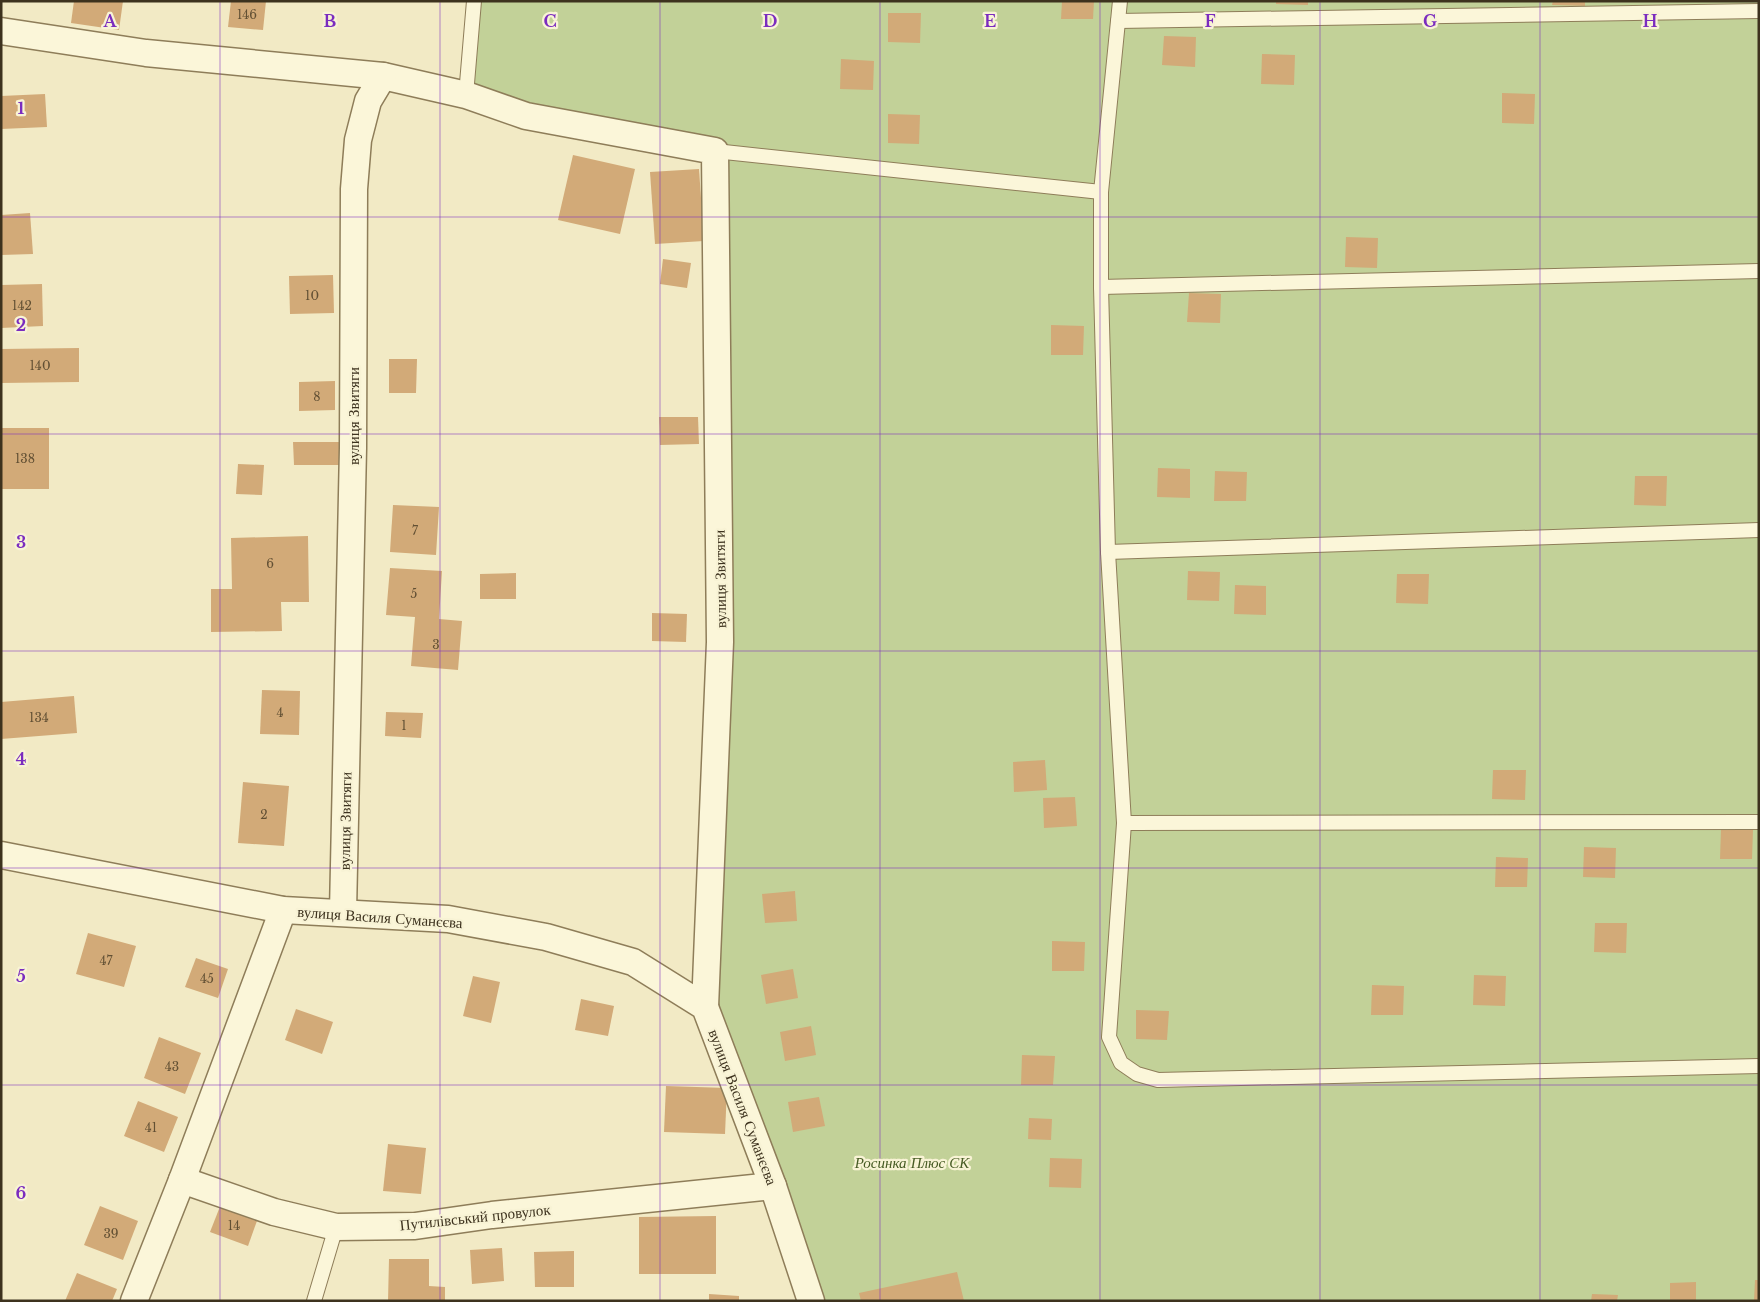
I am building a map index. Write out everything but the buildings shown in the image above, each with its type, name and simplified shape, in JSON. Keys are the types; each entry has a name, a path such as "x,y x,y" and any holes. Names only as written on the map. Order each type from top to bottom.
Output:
{"street":[{"path":"1,31 146,53 383,76 466,95 526,116 715,150"},
{"name":"вулиця Звитяги","path":"343,912 354,448 354,189 358,140 368,101 383,76"},
{"name":"вулиця Звитяги","path":"706,1007 720,642 715,150"},
{"name":"вулиця Василя Суманєєва","path":"1,855 283,910 448,919 546,938 633,962 706,1007 773,1186 811,1301"},
{"path":"134,1301 182,1180 283,910"},
{"name":"Путилівський провулок","path":"182,1180 274,1212 336,1227 415,1226 492,1215 773,1186"}],"lane":[{"path":"466,95 474,1"},
{"path":"1120,1 1101,192 1101,287 1108,552 1124,822 1109,1037 1121,1063 1137,1074 1158,1080 1759,1066"},
{"path":"1118,21 1759,11"},
{"path":"715,150 1101,192"},
{"path":"1101,287 1759,271"},
{"path":"1108,552 1759,530"},
{"path":"1124,822 1759,822"},
{"path":"314,1301 336,1227"}],"green space":[{"name":"Росинка Плюс СК","path":"474,1 1759,1 1759,1301 811,1301 705,1007 715,151 466,95"}]}
